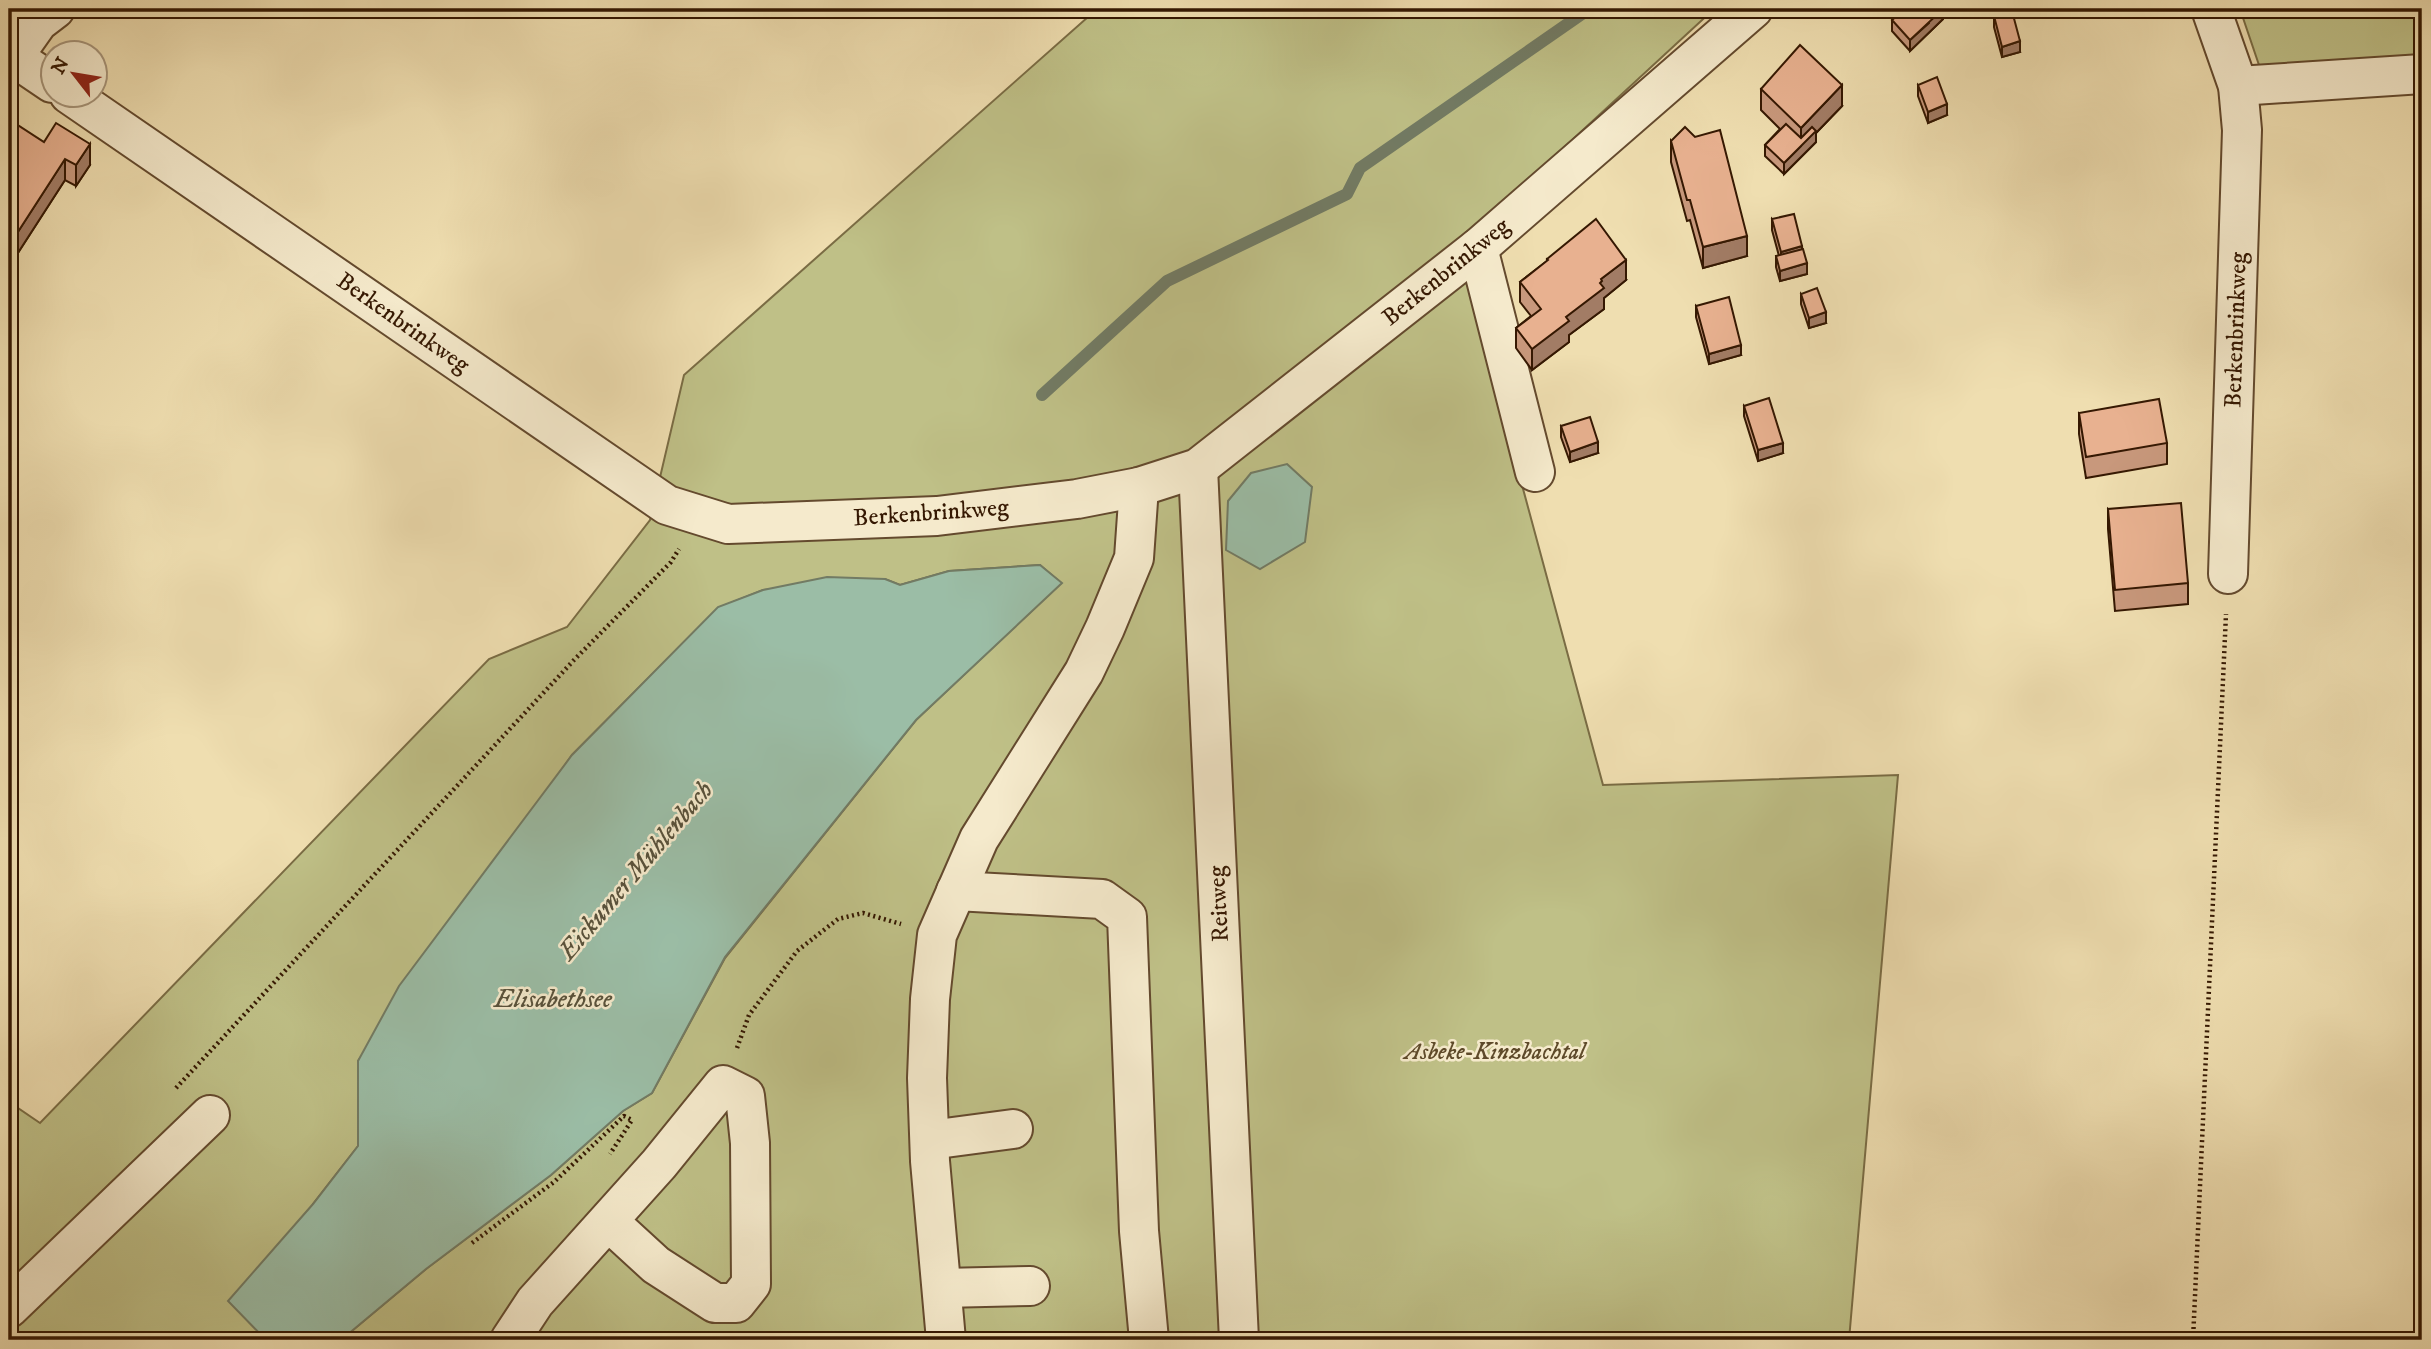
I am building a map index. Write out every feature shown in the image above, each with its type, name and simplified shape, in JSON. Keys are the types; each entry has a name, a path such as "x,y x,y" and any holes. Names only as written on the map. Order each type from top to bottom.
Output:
{"street":[{"path":"38,75 10,58 38,22 55,9"},
{"name":"Berkenbrinkweg","path":"89,108 667,505 727,524 937,516 1077,499 1139,487 1198,468 1478,248 1753,9"},
{"name":"Berkenbrinkweg","path":"2211,9 2238,86 2242,130 2228,574"},
{"path":"2238,86 2422,74"},
{"path":"1478,248 1535,472"},
{"name":"Reitweg","path":"1198,468 1239,1340"},
{"path":"946,1340 927,1078 930,999 937,935 979,839 1084,672 1105,628 1134,558 1139,487"},
{"path":"956,891 1102,899 1128,917 1139,1231 1149,1340"},
{"path":"510,1340 536,1302 608,1221 659,1164 723,1085 744,1096 750,1143 751,1284 736,1303 715,1303 656,1265 608,1221"},
{"path":"9,1308 210,1115"},
{"path":"930,1140 1013,1129"},
{"path":"942,1288 1030,1286"}],"path":[{"path":"171,1093 574,660 671,562 699,517"},
{"path":"2193,1340 2228,574"},
{"path":"723,1085 749,1015 797,951 838,919 863,913 937,935"},
{"path":"472,1242 554,1182 624,1116 632,1120 606,1160"}],"green space":[{"name":"Asbeke-Kinzbachtal","path":"1097,9 1714,9 1455,248 1468,285 1603,785 1898,775 1849,1340 341,1340 426,1269 551,1175 623,1111 652,1093 725,958 916,720 1061,583 1040,565 949,571 900,585 885,579 763,590 718,608 572,755 358,1061 358,1146 313,1204 266,1340 9,1340 9,1102 40,1123 489,659 567,627 650,520 684,375"},
{"path":"2240,9 2422,9 2422,60 2260,68"}],"water":[{"path":"1287,464 1312,487 1305,542 1260,569 1226,550 1228,501 1251,473"},
{"name":"Elisabethsee","path":"1040,565 1062,583 916,720 725,957 652,1093 623,1111 551,1175 426,1269 341,1340 266,1340 228,1301 313,1204 358,1146 358,1061 399,986 572,755 718,607 763,590 827,577 885,579 900,585 949,571"}],"building":[{"path":"1905,9 1923,9 1929,15 1935,9 1943,9 1910,40 1892,20"},
{"path":"2012,11 2020,41 2002,47 1994,16"},
{"path":"1800,45 1842,85 1801,128 1761,89"},
{"path":"1937,77 1947,104 1928,112 1918,85"},
{"path":"56,123 90,144 76,165 65,159 14,238 9,235 9,135 16,124 44,142"},
{"path":"1786,124 1801,138 1812,127 1816,131 1784,163 1765,145"},
{"path":"1685,127 1695,137 1720,130 1747,236 1703,247 1671,141"},
{"path":"1794,214 1802,246 1781,252 1772,219"},
{"path":"1596,219 1626,260 1601,279 1600,283 1604,288 1566,317 1569,321 1532,349 1516,328 1541,309 1520,282"},
{"path":"1803,249 1807,263 1780,271 1776,256"},
{"path":"1817,288 1826,312 1809,318 1801,294"},
{"path":"1729,297 1741,345 1709,354 1696,306"},
{"path":"1769,398 1783,443 1758,450 1744,406"},
{"path":"2159,399 2167,443 2086,457 2079,413"},
{"path":"1590,417 1598,442 1570,452 1561,426"},
{"path":"2181,503 2188,583 2115,590 2108,509"}],"waterway":[{"name":"Eickumer Mühlenbach","path":"1042,395 1167,281 1347,194 1360,168 1589,9"}]}
